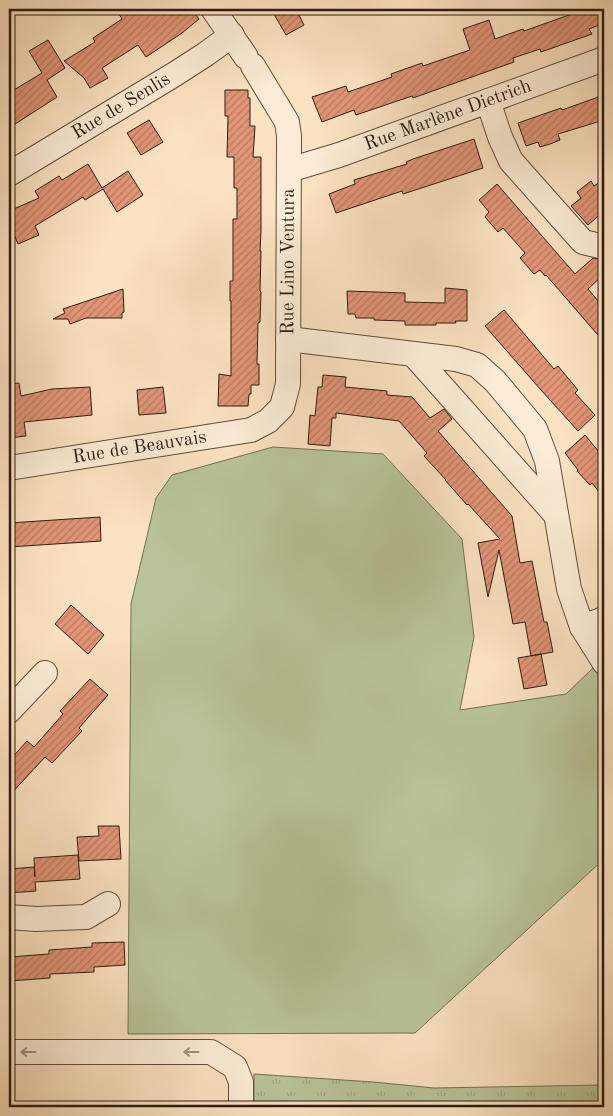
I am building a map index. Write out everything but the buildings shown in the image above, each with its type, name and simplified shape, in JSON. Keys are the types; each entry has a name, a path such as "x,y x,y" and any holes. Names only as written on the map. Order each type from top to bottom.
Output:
{"street":[{"name":"Rue Lino Ventura","path":"213,9 250,62 287,122 289,136 288,339 456,359 477,365 495,381 535,429 547,461 569,589 582,626 604,662"},
{"name":"Rue de Senlis","path":"9,174 175,74 232,36"},
{"name":"Rue Marlène Dietrich","path":"288,170 339,155 604,59"},
{"path":"488,101 500,137 511,161 583,242 604,247"},
{"name":"Rue de Beauvais","path":"9,468 251,430 268,421 282,407 288,384 288,339"},
{"path":"413,354 556,515"},
{"path":"582,626 604,619"},
{"path":"9,711 45,673"},
{"path":"9,917 36,919 86,916 108,904"},
{"path":"9,1052 211,1052 235,1067 241,1082 241,1107"}],"green space":[{"path":"273,447 383,454 462,539 474,637 460,710 566,694 593,668 604,683 604,859 415,1033 128,1034 131,604 156,498 172,475"},
{"path":"254,1074 434,1088 604,1085 604,1107 254,1107"}]}
